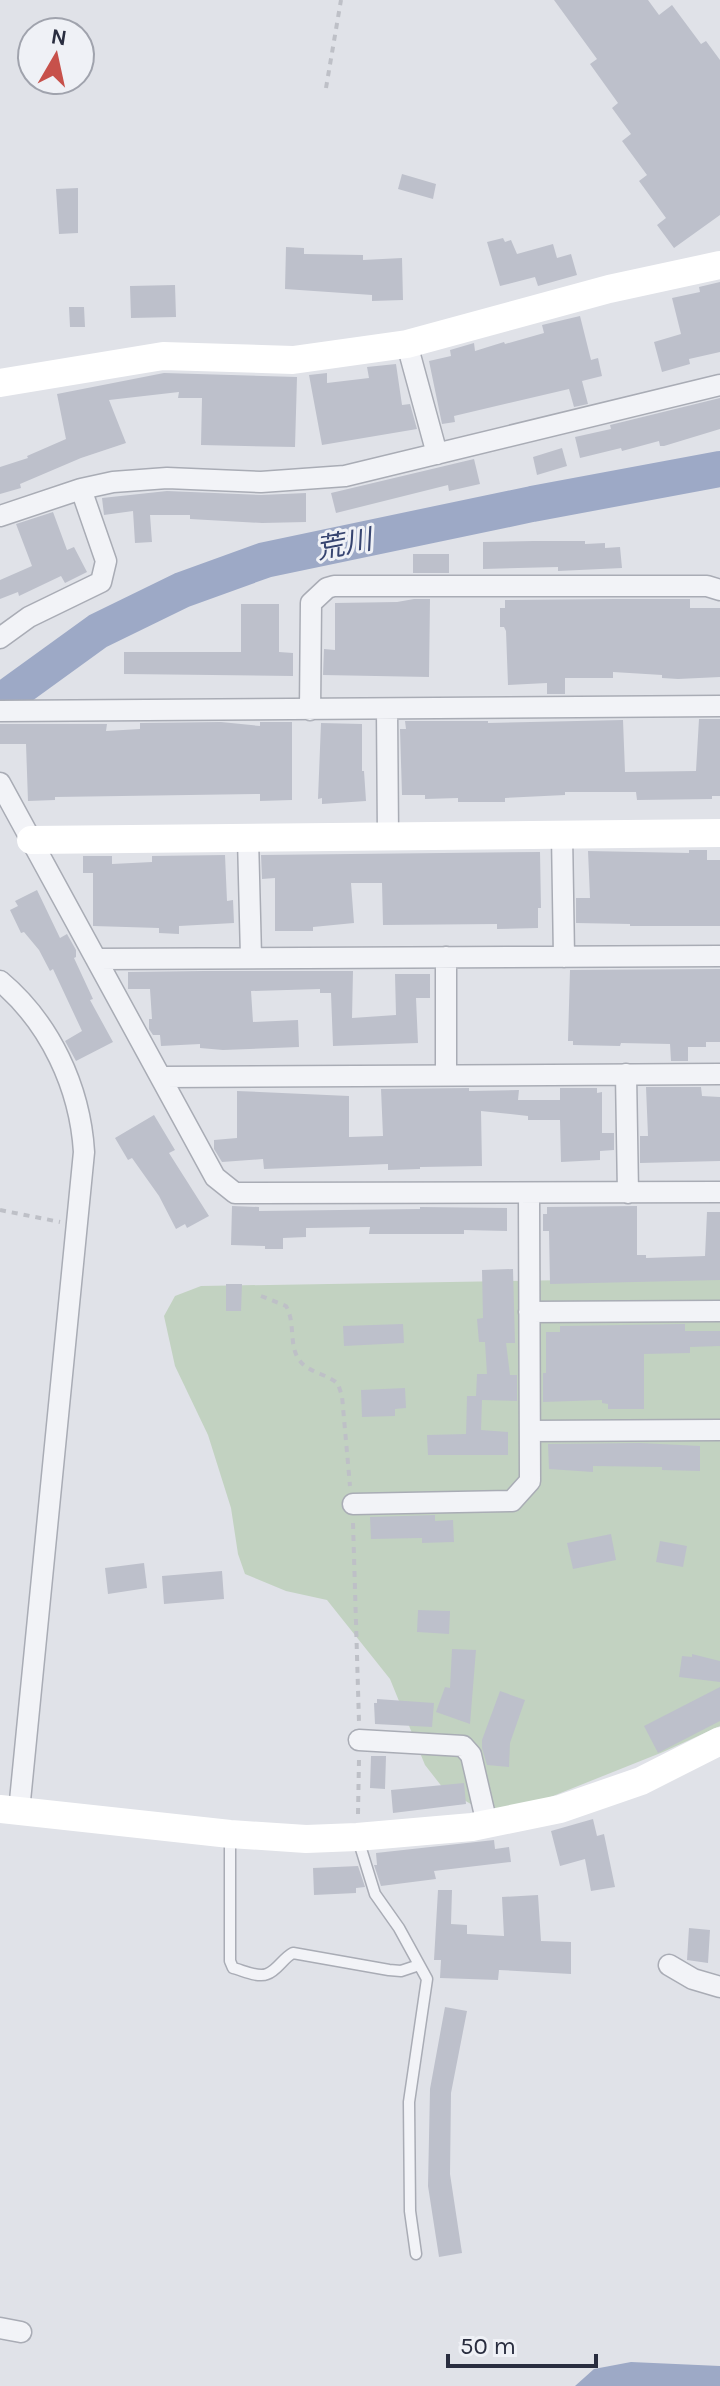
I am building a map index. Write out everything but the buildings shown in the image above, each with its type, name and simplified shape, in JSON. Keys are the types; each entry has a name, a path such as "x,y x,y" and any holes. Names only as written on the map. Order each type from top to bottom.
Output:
{"street":[{"path":"0,383 163,356 293,360 407,344 609,289 720,265"},
{"path":"407,344 437,454"},
{"path":"0,516 81,489 113,482 155,478 261,482 345,476 720,385"},
{"path":"0,638 29,617 101,582 106,561 81,489"},
{"path":"310,710 311,603 327,588 707,586 720,590"},
{"path":"0,711 720,706"},
{"path":"387,709 388,836"},
{"path":"0,783 215,1177 241,1195 720,1192"},
{"path":"31,840 720,833"},
{"path":"562,834 564,957"},
{"path":"248,838 251,957"},
{"path":"96,959 720,956"},
{"path":"446,957 446,1075"},
{"path":"0,981 23,1000 49,1038 74,1097 84,1152 10,1810 230,1834 306,1839 357,1837 487,1824 560,1809 641,1781 720,1741"},
{"path":"626,1074 628,1193"},
{"path":"163,1077 720,1074"},
{"path":"353,1504 516,1500 530,1481 529,1193"},
{"path":"529,1312 720,1311"},
{"path":"531,1431 720,1430"},
{"path":"359,1740 463,1746 471,1755 487,1824"},
{"path":"669,1965 693,1979 720,1987"},
{"path":"0,2328 21,2332"}],"lane":[{"path":"230,1834 230,1961 233,1968 268,1974 293,1953 389,1970 401,1971 419,1965"},
{"path":"357,1837 375,1894 399,1928 427,1979 409,2102 410,2211 416,2254"}],"path":[{"path":"326,88 341,0"},
{"path":"0,1210 78,1225"},
{"path":"261,1296 286,1306 299,1361 335,1380 340,1389 353,1504 359,1740 357,1837"}],"green space":[{"path":"720,1279 720,1726 503,1816 483,1811 443,1788 425,1765 390,1679 327,1600 286,1591 245,1574 238,1554 231,1508 208,1435 175,1366 164,1316 175,1296 201,1286"}],"water":[{"path":"631,2362 720,2366 720,2386 575,2386 594,2369"}],"waterway":[{"name":"荒川","path":"0,702 98,631 182,590 265,560 532,504 720,469"}]}
